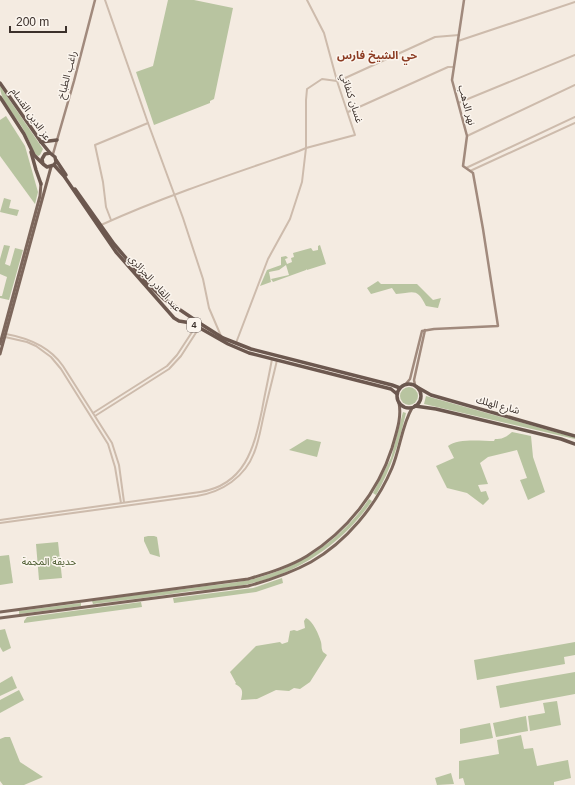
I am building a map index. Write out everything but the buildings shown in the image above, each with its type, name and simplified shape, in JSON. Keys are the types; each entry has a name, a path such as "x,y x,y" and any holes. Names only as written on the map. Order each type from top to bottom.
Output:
{"highway":[{"name":"عز الدين القسام","path":"0,83 51,154"},
{"name":"عز الدين القسام","path":"0,97 24,134 38,160 43,164"},
{"path":"41,142 57,140"},
{"path":"31,149 41,184"},
{"path":"45,154 51,154 56,160 53,166 46,167 43,164 42,157 45,154"},
{"name":"عبد القادر الجزائري","path":"56,160 114,244 149,285 187,315 235,344 387,383 400,388"},
{"name":"عبد القادر الجزائري","path":"53,166 64,176 116,252 176,320 191,323 232,346 249,353 391,389 397,394"},
{"path":"172,315 172,310 177,308"},
{"path":"182,322 186,320 187,315"},
{"path":"405,385 416,386 420,390 421,397 418,404 414,407 405,408 399,403 397,394 400,388 405,385"},
{"name":"شارع الهلك","path":"416,386 431,395 575,436"},
{"name":"شارع الهلك","path":"414,407 436,409 561,439 575,444"}],"main road":[{"name":"راغب الطباخ","path":"51,154 57,140 74,81 95,0"},
{"name":"نهر الدهب","path":"464,0 452,80 467,136 463,166 466,168"},
{"path":"0,344 40,196 41,184 36,163 42,157"},
{"path":"0,354 53,166"},
{"path":"424,331 498,326 483,229 472,174 466,168"},
{"path":"405,385 410,379 424,331"},
{"path":"416,386 414,380 424,331"},
{"path":"0,612 248,579 280,569 306,556 328,541 340,530 360,509 373,490 387,461 396,434 401,412 399,403"},
{"path":"0,618 248,586 269,580 309,563 334,546 348,533 378,495 386,483 396,458 408,415 414,407"}],"street":[{"path":"105,0 148,123 184,218 203,279 209,308 221,336"},
{"name":"غسان كنفاتي","path":"306,148 355,135 321,26 307,0"},
{"path":"458,41 575,2"},
{"path":"343,79 436,37 459,35"},
{"path":"458,102 575,55"},
{"path":"348,112 448,67 454,67"},
{"path":"235,344 268,259 294,209 302,182 306,148 307,89 322,79 337,81"},
{"path":"467,136 575,85"},
{"path":"466,168 575,117"},
{"path":"470,171 574,123 572,119"},
{"path":"110,220 106,207 103,182 95,145 148,123"},
{"path":"522,142 524,147"},
{"path":"100,225 244,169 306,148"},
{"path":"488,158 490,162"},
{"path":"93,413 169,369 197,327"},
{"path":"5,335 28,341 45,348 54,356 85,403 108,444 113,458 121,503"},
{"path":"0,520 203,492 214,488 233,477 243,466 251,452 275,359"},
{"path":"0,523 203,495 231,482 244,470 252,459 257,446 275,359"},
{"path":"95,416 127,394"},
{"path":"85,403 112,443 117,457 124,502"}],"green space":[{"path":"168,0 194,0 233,8 214,99 210,101 210,103 154,125 136,72 153,66"},
{"path":"0,86 43,149 40,155 38,156 34,153 22,127 2,97"},
{"path":"6,116 25,146 38,192 35,204 0,156 0,120"},
{"path":"4,198 11,200 9,208 19,210 17,216 0,212"},
{"path":"4,245 10,246 5,264 10,266 15,248 23,250 9,300 0,298 0,296 2,296 7,277 0,274 0,259"},
{"path":"320,245 326,264 307,270 306,269 273,282 271,279 289,275 286,265 279,270 269,272 271,282 260,286 267,270 281,265 281,257 286,256 288,258 285,259 287,264 292,262 291,258 294,257 293,253 311,248 313,251 318,250 318,246"},
{"path":"378,281 381,284 417,284 433,300 441,298 438,308 426,306 420,296 415,292 396,294 392,288 371,294 367,288"},
{"path":"409,387 415,390 418,396 415,402 409,405 403,402 400,396 403,390"},
{"path":"426,396 573,437 575,439 424,404"},
{"path":"403,412 406,413 397,445 390,466 376,495 373,493 391,458"},
{"path":"512,432 531,436 533,457 545,492 528,500 520,480 527,478 517,450 488,457 480,463 488,484 478,485 481,492 486,491 489,499 483,505 467,493 447,488 436,466 454,458 448,446 452,443 464,441 494,441 495,439 500,439"},
{"path":"307,439 321,442 317,457 289,450"},
{"path":"369,499 372,501 348,530 334,543 302,564 267,579 249,584 93,604 92,601 249,580 284,569 301,561 331,540 358,514"},
{"path":"144,537 157,537 160,557 150,554 144,541"},
{"name":"حديقة المجمة","path":"58,542 62,578 39,580 36,544"},
{"path":"9,555 13,583 0,585 0,556"},
{"path":"282,578 283,583 256,592 174,603 173,598 253,588"},
{"path":"141,602 142,607 24,623 27,617"},
{"path":"81,603 81,606 19,614 19,611"},
{"path":"306,618 315,628 320,639 323,652 327,655 310,682 300,689 294,688 289,691 276,690 257,699 241,700 242,690 235,684 236,683 230,672 256,646 280,642 282,644 288,642 290,631 297,631 305,628 304,621"},
{"path":"5,629 11,648 3,652 0,647 0,630"},
{"path":"575,642 575,655 564,657 565,664 477,680 474,660"},
{"path":"575,672 575,694 500,708 496,686"},
{"path":"12,676 17,688 0,696 0,683"},
{"path":"19,690 24,700 0,713 0,700"},
{"path":"557,701 561,725 530,731 528,716 545,713 543,703"},
{"path":"526,716 528,731 496,737 493,723"},
{"path":"490,723 493,738 460,744 460,729"},
{"path":"521,735 524,749 533,748 537,766 568,760 571,778 554,782 554,785 465,785 463,778 459,779 459,761 499,754 497,740"},
{"path":"10,737 20,762 43,777 24,785 3,785 0,781 0,739"},
{"path":"451,773 454,784 437,785 435,778"}],"district":[{"name":"حي الشيخ فارس","path":"377,55"}]}
